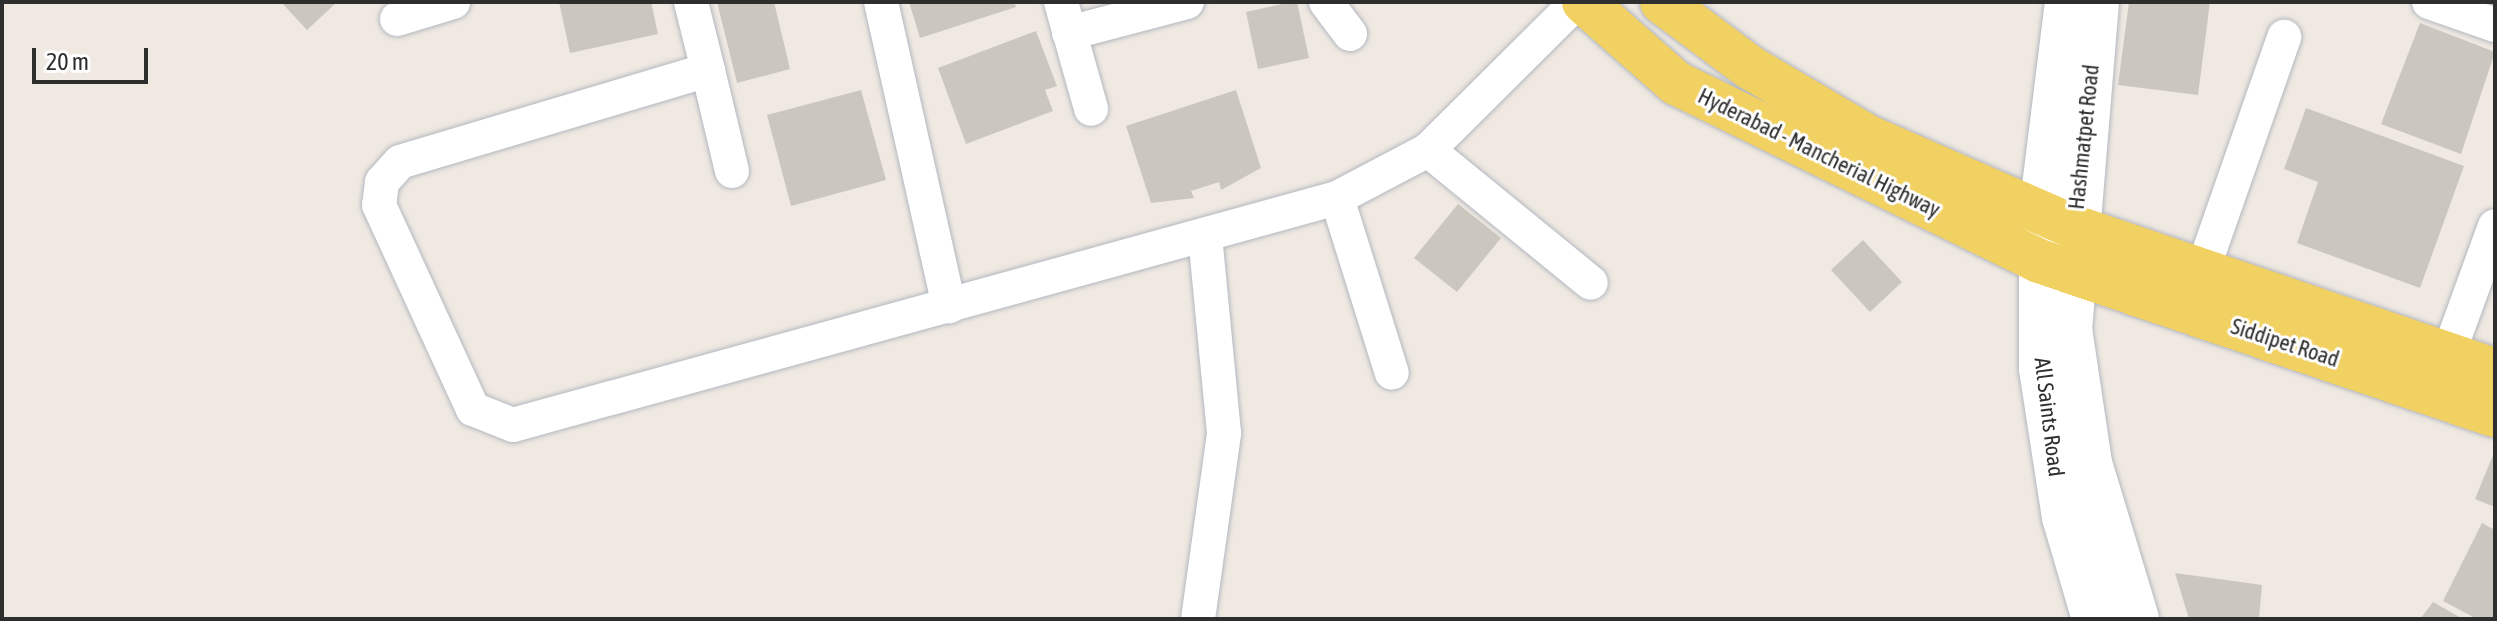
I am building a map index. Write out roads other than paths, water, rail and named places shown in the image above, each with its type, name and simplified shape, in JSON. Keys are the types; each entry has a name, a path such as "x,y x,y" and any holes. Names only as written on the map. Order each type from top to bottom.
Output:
{"main road":[{"name":"Hyderabad - Mancherial Highway","path":"1584,2 1676,83 2056,267"},
{"name":"Hyderabad - Mancherial Highway","path":"1662,2 1751,68 1868,137 2058,219"},
{"name":"Hashmatpet Road","path":"2056,267 2067,2"},
{"name":"Hashmatpet Road","path":"2058,219 2097,2"},
{"name":"Siddipet Road","path":"2058,219 2204,266 2495,370"},
{"name":"Siddipet Road","path":"2056,267 2495,415"},
{"name":"All Saints Road","path":"2056,267 2050,451 2094,619"},
{"name":"All Saints Road","path":"2056,267 2075,390 2137,619"}],"street":[{"path":"397,19 453,2"},
{"path":"691,2 732,171"},
{"path":"881,2 949,307"},
{"path":"1091,109 1065,17 1187,2"},
{"path":"1326,2 1350,34"},
{"path":"708,70 400,162 382,182 379,205 473,409 513,425 1337,198 1428,150 1577,2"},
{"path":"2429,2 2495,25"},
{"path":"2204,266 2284,37"},
{"path":"1428,150 1591,283"},
{"path":"1337,198 1392,373"},
{"path":"2448,355 2495,226"},
{"path":"1198,619 1224,433 1205,235"}]}
